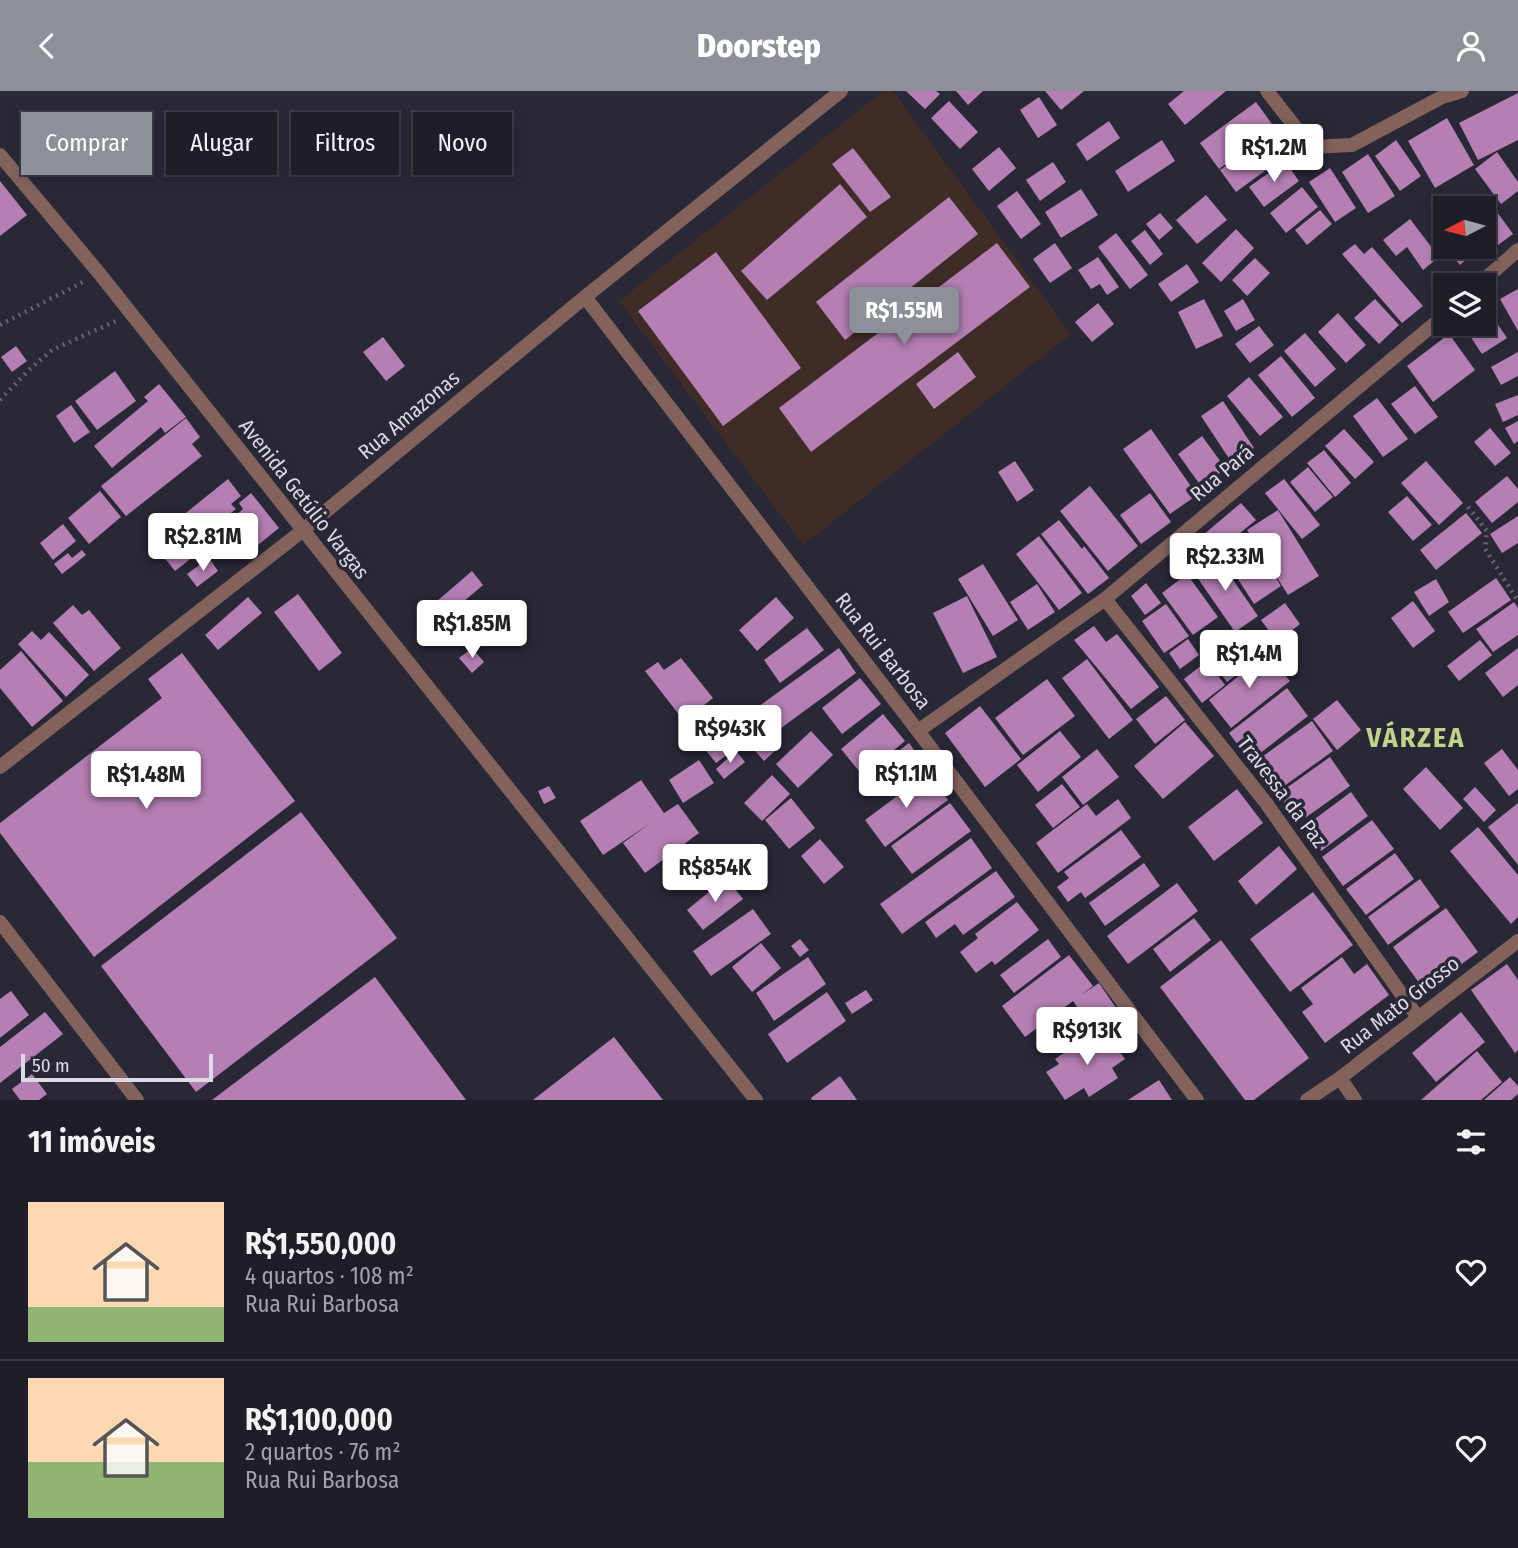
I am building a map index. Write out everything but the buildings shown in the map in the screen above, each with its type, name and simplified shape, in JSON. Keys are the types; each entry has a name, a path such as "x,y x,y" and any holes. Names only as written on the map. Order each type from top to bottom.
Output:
{"street":[{"name":"Rua Amazonas","path":"0,767 302,531 585,297 841,91"},
{"path":"1267,91 1311,147 1352,145 1442,97 1462,91"},
{"name":"Avenida Getúlio Vargas","path":"0,155 99,273 756,1100"},
{"path":"1492,273 1518,250"},
{"name":"Rua Rui Barbosa","path":"585,297 1197,1100"},
{"name":"Rua Pará","path":"918,731 1105,599 1433,325"},
{"name":"Travessa da Paz","path":"1105,599 1266,803 1417,1016"},
{"path":"0,922 137,1100"},
{"name":"Rua Mato Grosso","path":"1307,1100 1340,1078 1417,1016 1518,941"},
{"path":"1340,1078 1355,1100"}],"path":[{"path":"0,325 99,273"},
{"path":"0,400 52,350 132,315"},
{"path":"1468,507 1487,531 1485,549 1518,601"}],"shaded area":[{"path":"883,91 893,91 1071,334 803,545 619,301"}],"district":[{"name":"VÁRZEA","path":"1416,737"}]}
